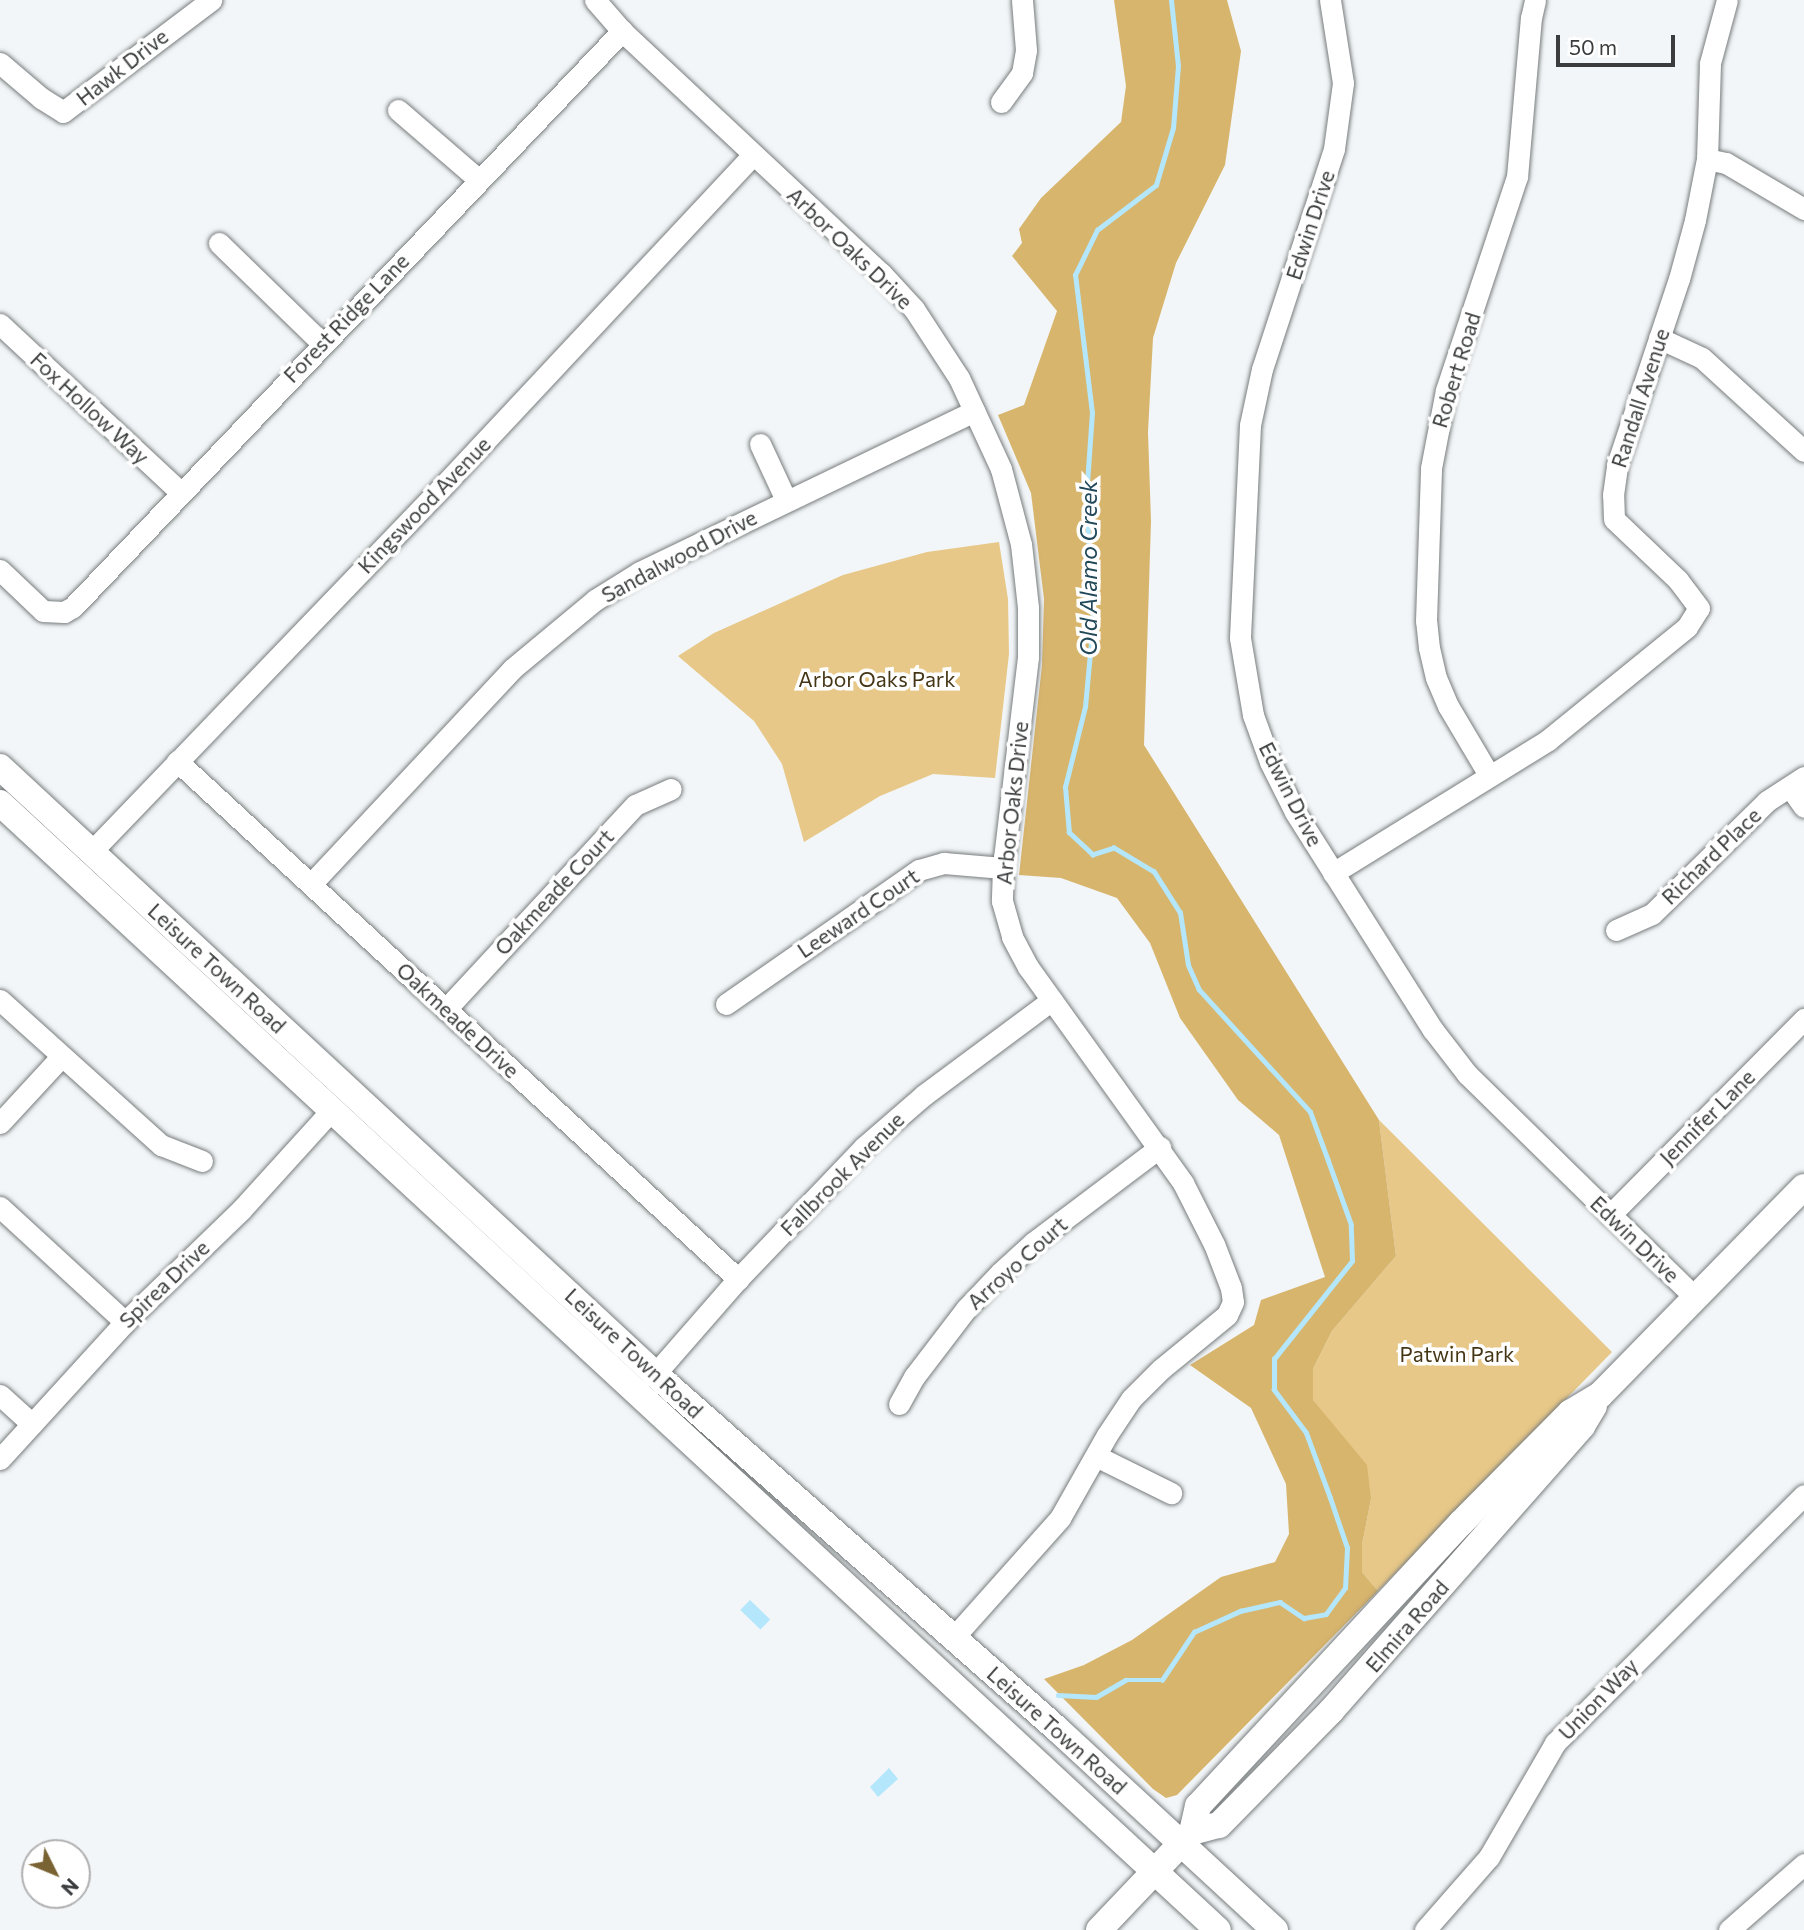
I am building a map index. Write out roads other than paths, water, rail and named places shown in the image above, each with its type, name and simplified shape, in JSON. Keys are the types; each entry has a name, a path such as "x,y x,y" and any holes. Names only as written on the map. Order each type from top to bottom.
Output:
{"main road":[{"name":"Leisure Town Road","path":"0,767 655,1374 1186,1838 1275,1930"},
{"path":"0,796 62,844 91,852"},
{"name":"Leisure Town Road","path":"0,803 330,1112 1218,1930"},
{"path":"330,1112 341,1108 354,1115 495,1225"},
{"name":"Elmira Road","path":"1099,1930 1186,1838 1219,1825 1331,1711 1582,1426 1600,1395 1804,1187"},
{"path":"584,1344 640,1372 655,1374"}],"street":[{"name":"Hawk Drive","path":"0,63 41,98 63,112 211,0"},
{"name":"Arbor Oaks Drive","path":"595,0 622,31 881,273 914,309 959,378 1001,469 1021,544 1028,607 1028,657 1003,868 1002,901 1012,937 1028,967 1160,1147 1183,1183 1214,1244 1231,1288 1233,1303 1221,1321 1146,1383 1117,1418 1051,1530 954,1637"},
{"path":"1001,102 1021,73 1024,61 1026,50 1022,0"},
{"name":"Edwin Drive","path":"1330,0 1343,83 1336,136 1262,369 1250,425 1240,638 1253,715 1270,762 1295,812 1433,1030 1467,1074 1696,1298"},
{"name":"Robert Road","path":"1489,775 1448,706 1436,678 1429,648 1426,621 1431,468 1446,390 1517,177 1531,18 1535,0"},
{"name":"Randall Avenue","path":"1333,873 1548,740 1687,627 1699,608 1678,580 1614,519 1617,465 1679,279 1707,159 1710,63 1727,0"},
{"name":"Forest Ridge Lane","path":"0,570 43,611 64,612 73,607 478,179 622,31"},
{"path":"398,110 478,179"},
{"name":"Kingswood Avenue","path":"91,852 443,486 753,155"},
{"path":"1707,159 1726,163 1804,209"},
{"path":"219,243 322,343"},
{"name":"Fox Hollow Way","path":"0,324 180,492"},
{"path":"1659,338 1702,358 1804,451"},
{"name":"Sandalwood Drive","path":"311,884 512,668 553,632 640,572 974,411"},
{"path":"760,444 786,500"},
{"name":"Oakmeade Drive","path":"177,761 738,1279"},
{"path":"1797,782 1804,807"},
{"name":"Richard Place","path":"1616,930 1652,914 1736,829 1767,801 1797,782"},
{"name":"Oakmeade Court","path":"446,1009 635,805 671,789"},
{"name":"Leeward Court","path":"726,1004 919,870 944,863 1003,868"},
{"path":"0,1000 160,1145 202,1161"},
{"name":"Fallbrook Avenue","path":"655,1374 738,1279 864,1147 925,1095 1052,1000"},
{"name":"Jennifer Lane","path":"1610,1215 1804,1019"},
{"path":"0,1123 61,1057"},
{"name":"Spirea Drive","path":"0,1459 125,1322 241,1210 330,1112"},
{"name":"Arroyo Court","path":"899,1404 914,1377 966,1309 1000,1273 1034,1242 1160,1147"},
{"path":"0,1207 125,1322"},
{"path":"0,1395 32,1424"},
{"path":"1096,1456 1171,1493"},
{"name":"Union Way","path":"1425,1930 1489,1857 1555,1743 1794,1501 1804,1494"},
{"path":"1729,1930 1804,1864"}],"water":[{"path":"750,1600 770,1619 760,1630 740,1610"},
{"path":"889,1768 898,1779 878,1797 870,1787"}],"waterway":[{"name":"Old Alamo Creek","path":"1058,1695 1096,1697 1126,1680 1162,1680 1194,1632 1240,1611 1280,1602 1304,1618 1326,1614 1345,1588 1347,1548 1330,1498 1306,1433 1274,1390 1274,1359 1352,1261 1351,1225 1328,1161 1310,1112 1199,990 1188,965 1180,913 1154,872 1114,848 1093,855 1069,833 1065,787 1085,707 1093,621 1086,498 1092,413 1075,275 1097,230 1156,185 1173,128 1178,66 1171,0"}],"park label":[{"name":"Arbor Oaks Park","path":"877,679"},
{"name":"Patwin Park","path":"1457,1354"}]}
